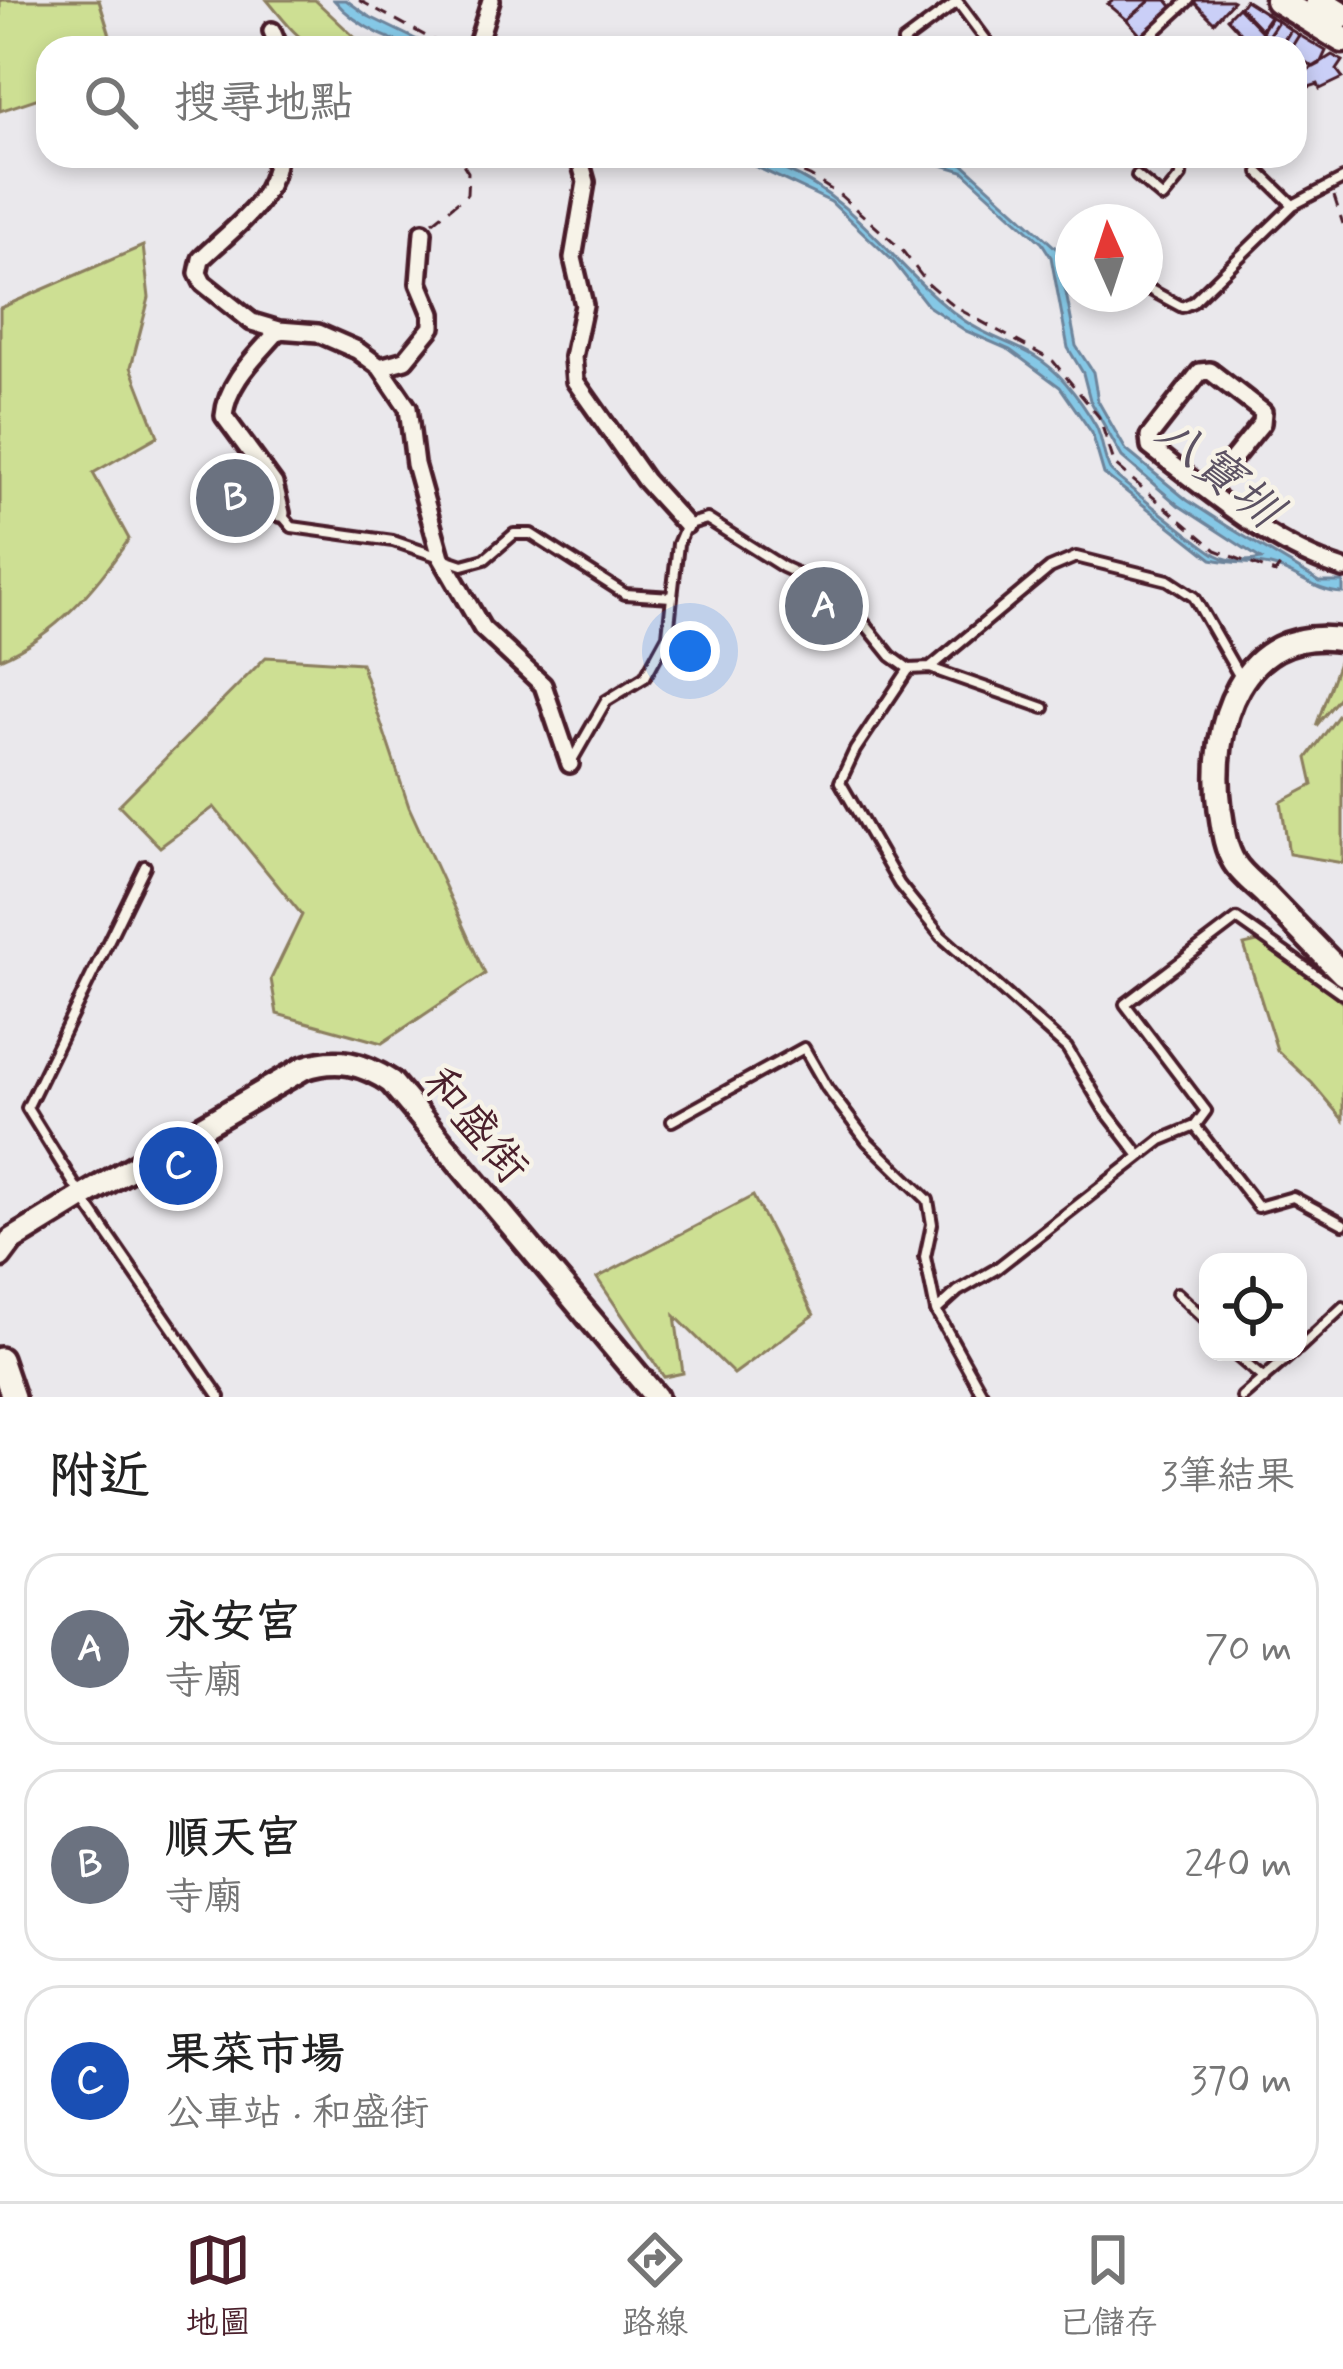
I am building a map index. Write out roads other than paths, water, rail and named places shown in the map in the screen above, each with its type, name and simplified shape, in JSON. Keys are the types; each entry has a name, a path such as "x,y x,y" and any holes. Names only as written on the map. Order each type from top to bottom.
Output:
{"main road":[{"path":"1278,0 1343,40"},
{"path":"1318,0 1343,15"},
{"path":"1343,640 1304,639 1266,655 1242,680 1226,709 1217,785 1224,836 1234,864 1343,974"},
{"name":"和盛街","path":"0,1256 12,1240 304,1068 321,1062 360,1065 392,1082 656,1397"},
{"path":"0,1359 14,1397"}],"street":[{"path":"480,36 491,0"},
{"path":"272,31 274,36"},
{"path":"276,168 267,194 197,264 203,283 252,322 317,333 357,350 380,367 408,408 415,464 442,557 482,628 543,685 570,764"},
{"path":"581,168 586,182 573,258 584,305 573,357 574,381 645,480 686,525"},
{"path":"380,367 405,360 432,327 419,283 423,232"},
{"path":"279,330 236,380 225,401 224,416 274,484 281,513"},
{"path":"1207,491 1262,423 1263,412 1210,371 1200,372 1149,437 1150,447 1207,491 1291,545 1343,569"}],"lane":[{"path":"1150,36 1189,0"},
{"path":"911,36 956,1 983,36"},
{"path":"1137,176 1163,198 1181,168"},
{"path":"1258,172 1293,205"},
{"path":"1163,296 1182,307 1192,302 1293,205 1340,181"},
{"path":"281,513 292,527 393,541 464,565 476,565 514,534 531,533 625,594 672,596"},
{"path":"570,764 606,701 645,676 668,635 678,544 686,525 707,520 783,567 840,592 891,656 909,669 931,668 1044,708"},
{"path":"931,668 1051,568 1076,557 1168,580 1194,598 1242,680"},
{"path":"909,669 855,750 840,782 913,902 941,936 1067,1048 1103,1108 1140,1156"},
{"path":"146,866 27,1108 82,1197 220,1397"},
{"path":"936,1311 1161,1140 1195,1126 1206,1111 1125,1004 1237,919 1343,994"},
{"path":"673,1121 804,1048 826,1088 867,1141 928,1200 932,1224 925,1257 936,1311 984,1397"},
{"path":"1195,1126 1258,1207 1293,1196 1343,1224"},
{"path":"1177,1293 1199,1314"},
{"path":"1307,1340 1343,1307"},
{"path":"1243,1361 1264,1379"},
{"path":"1242,1397 1284,1361"}],"water":[{"path":"334,0 346,0 409,36 385,36"},
{"path":"759,168 779,168 812,184 858,220 941,303 1053,369 1096,426 1110,470 1181,528 1217,555 1239,561 1261,559 1178,505 1122,457 1068,348 1061,312 1070,312 1076,346 1093,372 1098,401 1126,450 1227,526 1320,582 1343,582 1343,593 1270,566 1212,559 1104,474 1092,433 1060,387 1010,350 966,331 928,306 893,261 831,202"},
{"path":"953,168 967,168 1055,247 1055,278 1051,257 1042,243 963,171"}],"place":[{"name":"順天宮","path":"235,498"},
{"name":"永安宮","path":"824,606"},
{"name":"果菜市場","path":"178,1166"}],"water label":[{"name":"八寶圳","path":"1219,470"}]}
